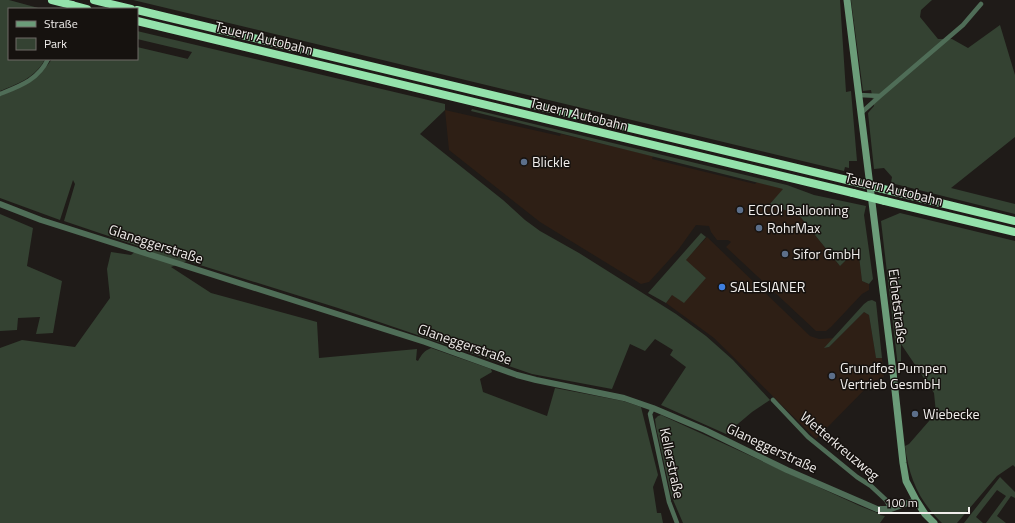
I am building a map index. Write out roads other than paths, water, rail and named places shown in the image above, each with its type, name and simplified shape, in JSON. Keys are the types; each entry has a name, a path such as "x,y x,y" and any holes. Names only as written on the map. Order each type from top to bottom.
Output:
{"highway":[{"path":"51,0 83,8"},
{"path":"94,0 127,8"},
{"name":"Tauern Autobahn","path":"138,10 1015,221"},
{"name":"Tauern Autobahn","path":"138,21 1015,232"}],"main road":[{"name":"Eichetstraße","path":"847,0 893,372 902,462 906,481 925,514 934,523"}],"street":[{"path":"861,113 962,25 981,4"},
{"path":"0,94 37,75 43,70 48,60"},
{"path":"859,95 880,96"},
{"name":"Glaneggerstraße","path":"0,204 47,222 425,342 517,375 624,398 653,408 706,430 787,470 870,507 882,510 891,509 916,500"},
{"name":"Wetterkreuzweg","path":"773,400 808,437 857,477 871,486 886,500 891,509"},
{"name":"Kellerstraße","path":"653,408 650,414 667,495 677,523"}],"place":[{"name":"Blickle","path":"524,162"},
{"name":"ECCO! Ballooning","path":"740,210"},
{"name":"RohrMax","path":"759,228"},
{"name":"Sifor GmbH","path":"785,254"},
{"name":"SALESIANER","path":"722,287"},
{"name":"Grundfos Pumpen Vertrieb GesmbH","path":"832,376"},
{"name":"Wiebecke","path":"915,414"}]}
